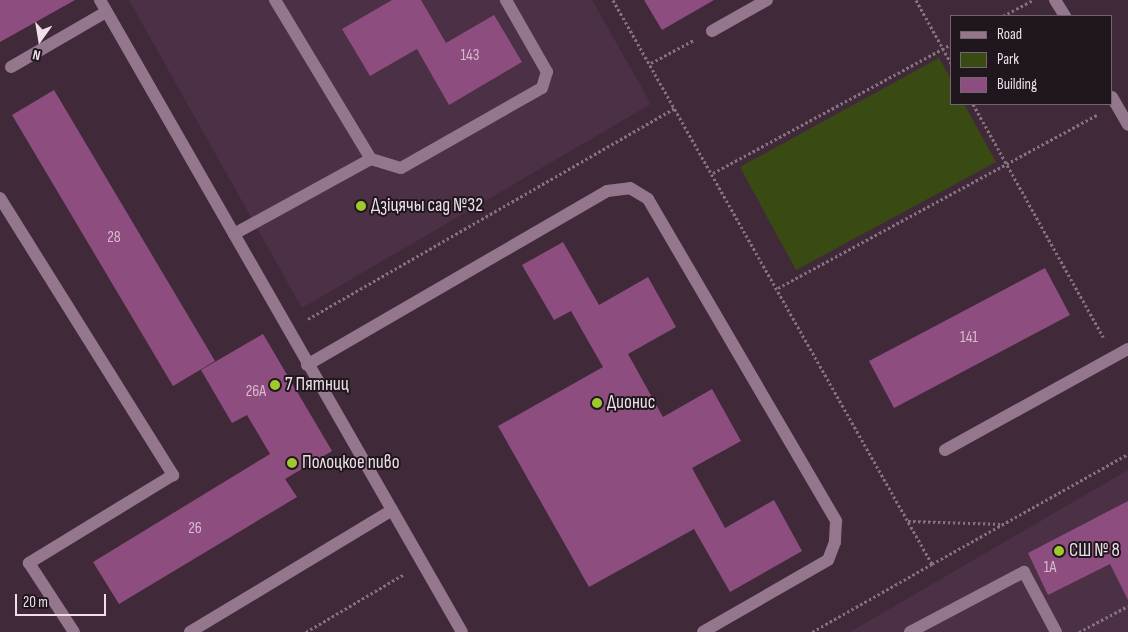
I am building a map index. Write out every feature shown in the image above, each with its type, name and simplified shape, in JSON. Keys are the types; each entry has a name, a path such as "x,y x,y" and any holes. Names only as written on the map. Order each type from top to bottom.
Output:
{"lane":[{"path":"100,0 234,234 306,365 462,632"},
{"path":"275,0 371,159 401,168 542,88 547,72 506,0"},
{"path":"712,31 768,0"},
{"path":"1055,0 1064,15"},
{"path":"11,67 106,12"},
{"path":"1114,100 1128,125"},
{"path":"234,234 371,159"},
{"path":"306,365 607,191 630,188 648,198 836,521 835,542 828,560 703,632"},
{"path":"0,198 173,475 29,563 74,632"},
{"path":"945,450 1128,349"},
{"path":"190,632 392,510"},
{"path":"910,632 1024,572 1056,632"}],"path":[{"path":"613,0 676,107 932,564"},
{"path":"916,0 950,61"},
{"path":"1005,15 1033,0"},
{"path":"650,63 712,31"},
{"path":"713,173 950,45"},
{"path":"974,105 1114,357"},
{"path":"778,288 1006,163 1105,105"},
{"path":"287,331 676,107"},
{"path":"812,632 1128,454"},
{"path":"908,520 1002,524"},
{"path":"306,632 422,564"},
{"path":"1079,632 1128,606"}],"shaded area":[{"name":"Дзіцячы сад №32","path":"129,0 592,0 651,104 302,308"},
{"name":"СШ № 8","path":"1128,470 1128,632 850,632"}],"green space":[{"path":"939,58 950,77 950,105 965,105 996,162 796,270 740,167"}],"building":[{"path":"0,0 75,0 0,42"},
{"path":"392,0 421,0 446,43 494,15 522,62 449,105 417,49 370,76 342,29"},
{"path":"644,0 714,0 662,30"},
{"path":"54,90 215,361 173,386 12,115"},
{"name":"Дионис","path":"563,242 599,305 648,277 676,327 628,354 663,417 712,389 741,441 692,468 725,528 774,500 802,551 730,592 694,529 589,587 498,426 603,367 571,311 554,320 522,265"},
{"path":"1045,268 1070,315 894,408 869,361"},
{"path":"263,334 332,451 285,479 297,497 119,604 93,562 270,454 247,415 232,423 201,370"},
{"path":"1128,501 1128,600 1110,564 1048,595 1028,553"}],"place":[{"name":"Дзіцячы сад №32","path":"361,206"},
{"name":"7 Пятниц","path":"275,385"},
{"name":"Дионис","path":"597,403"},
{"name":"Полоцкое пиво","path":"292,463"},
{"name":"СШ № 8","path":"1059,551"}]}
